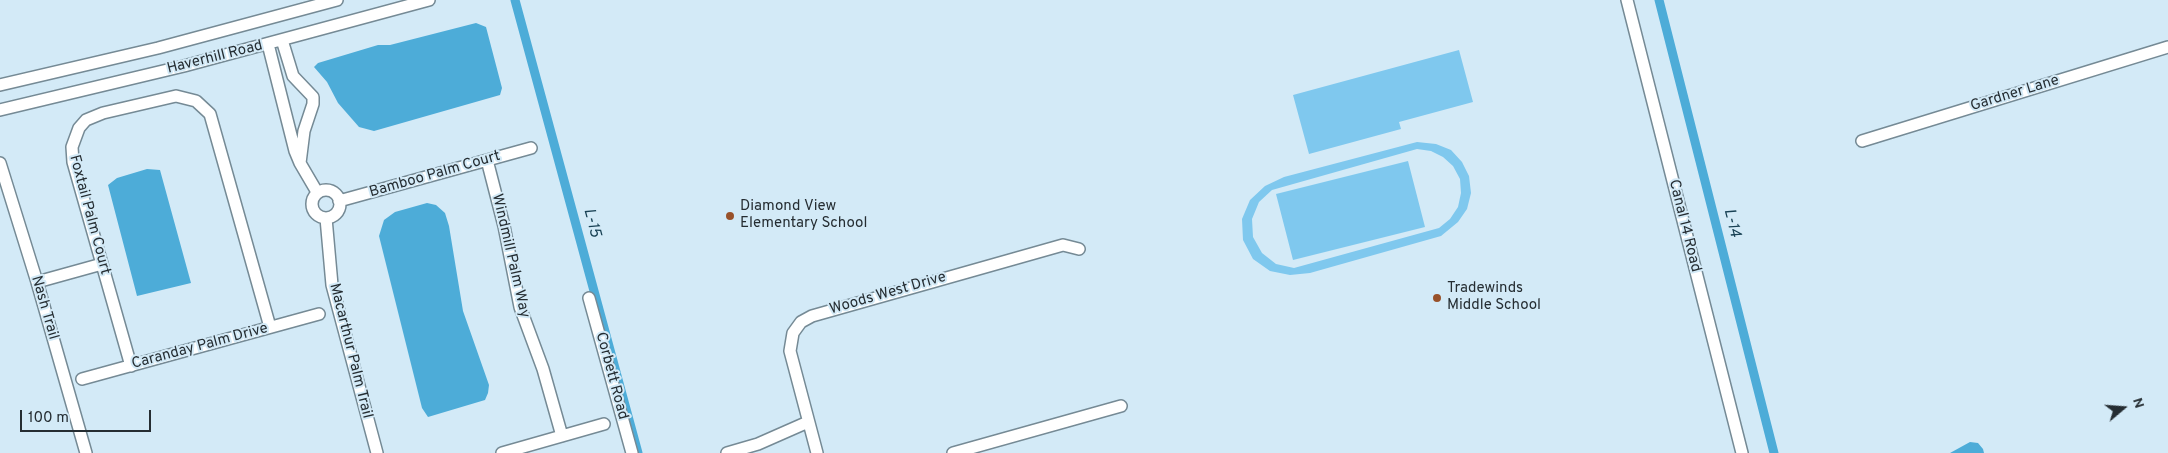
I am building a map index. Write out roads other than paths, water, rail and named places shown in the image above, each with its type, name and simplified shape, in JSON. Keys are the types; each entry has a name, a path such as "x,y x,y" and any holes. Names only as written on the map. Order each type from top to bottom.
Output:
{"street":[{"name":"Haverhill Road","path":"0,85 167,45 337,0"},
{"name":"Haverhill Road","path":"0,110 268,44 429,0"},
{"name":"Canal 14 Road","path":"1626,0 1742,453"},
{"path":"282,40 293,76 313,97 313,104 304,131 300,163"},
{"path":"268,44 294,151 317,192"},
{"name":"Gardner Lane","path":"1862,141 2168,47"},
{"name":"Foxtail Palm Court","path":"131,366 73,162 72,147 79,128 93,116 176,96 196,101 210,114 270,327"},
{"name":"Bamboo Palm Court","path":"339,201 531,148"},
{"name":"Windmill Palm Way","path":"487,160 504,226 520,306 543,369 562,436"},
{"name":"Nash Trail","path":"0,163 37,282 86,453"},
{"path":"322,190 335,193 339,201 336,212 326,218 317,215 312,206 312,201 317,192 322,190"},
{"name":"Macarthur Palm Trail","path":"326,218 332,285 377,453"},
{"name":"Woods West Drive","path":"817,453 790,351 793,333 806,319 1062,245 1079,249"},
{"path":"37,282 102,264"},
{"name":"Corbett Road","path":"589,298 632,453"},
{"name":"Caranday Palm Drive","path":"82,379 319,314"},
{"path":"953,453 1121,406"},
{"path":"727,453 768,441 808,422"},
{"path":"502,453 604,424"}],"waterway":[{"name":"L-15","path":"515,0 638,453"},
{"name":"L-14","path":"1659,0 1774,453"}],"place":[{"name":"Diamond View Elementary School","path":"730,216"},
{"name":"Tradewinds Middle School","path":"1437,298"}]}
